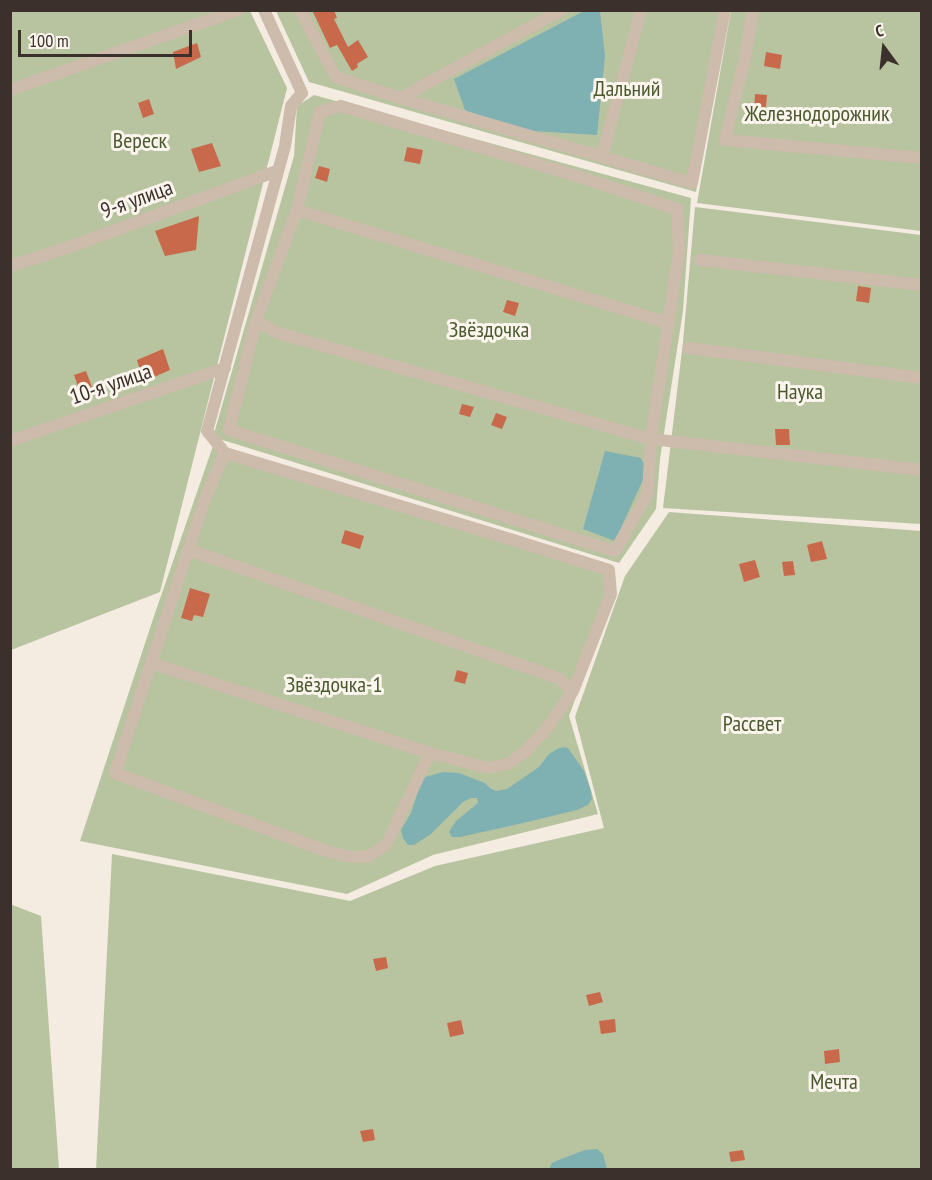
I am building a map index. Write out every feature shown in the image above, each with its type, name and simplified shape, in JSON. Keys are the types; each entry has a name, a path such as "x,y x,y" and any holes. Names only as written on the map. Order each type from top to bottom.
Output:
{"street":[{"path":"10,90 238,10"},
{"path":"151,663 430,753 488,768 507,764 525,752 547,728 573,691 611,594 609,570 225,453 207,431 285,146 291,106 302,93 264,10"},
{"path":"300,10 336,77 400,98 692,183 725,10"},
{"path":"400,98 562,10"},
{"path":"602,157 641,10"},
{"path":"753,10 745,58 725,140 921,158"},
{"path":"341,106 563,172 677,209 679,251 651,439 648,493 615,551 229,430 256,321 297,210 320,112 341,106"},
{"name":"9-я улица","path":"10,266 64,249 277,171"},
{"path":"297,210 669,323"},
{"path":"699,260 921,285"},
{"path":"256,321 278,333 651,439 921,470"},
{"path":"689,348 921,378"},
{"name":"10-я улица","path":"10,441 225,368"},
{"path":"225,453 205,499 115,773 329,852 351,857 367,857 386,845 430,753"},
{"path":"189,550 558,678 573,691"}],"green space":[{"name":"Вереск","path":"11,11 250,11 287,88 160,592 11,650"},
{"name":"Дальний","path":"276,11 724,11 696,192 309,82"},
{"name":"Железнодорожник","path":"731,11 921,11 921,231 697,203"},
{"name":"Звёздочка","path":"314,95 691,198 683,311 660,459 656,509 619,563 213,437 294,156 297,106"},
{"name":"Наука","path":"695,207 921,235 921,524 663,508 683,342"},
{"name":"Звёздочка-1","path":"213,446 614,571 615,591 569,716 598,814 433,855 347,894 80,841"},
{"name":"Рассвет","path":"669,512 921,531 921,1169 96,1170 112,854 350,901 435,866 604,828 575,717 625,576"},
{"path":"10,904 41,916 59,1169 11,1169"}],"water":[{"path":"584,11 600,11 605,56 597,135 516,130 465,110 454,79"},
{"path":"605,451 641,458 647,471 615,541 583,529"},
{"path":"563,747 568,748 584,771 592,799 588,805 577,810 519,824 452,837 449,832 456,821 478,803 477,798 471,798 463,802 431,834 414,845 408,845 403,838 401,830 411,813 425,777 443,772 459,773 485,783 496,791 507,789 539,767 549,754"},
{"path":"597,1149 603,1154 607,1169 549,1169 552,1163 561,1159 585,1150"}],"building":[{"path":"312,10 334,10 337,18 334,19 348,47 358,40 368,57 357,64 358,67 352,71 337,45 330,48"},
{"path":"197,43 201,57 176,69 173,52"},
{"path":"766,52 782,55 780,69 764,66"},
{"path":"755,94 767,95 765,115 754,114"},
{"path":"149,99 154,114 143,118 138,103"},
{"path":"212,143 221,166 199,172 191,149"},
{"path":"407,147 423,150 420,164 404,161"},
{"path":"319,166 330,169 327,182 315,178"},
{"path":"199,216 196,250 165,256 155,231"},
{"path":"858,286 871,288 869,303 856,301"},
{"path":"507,300 519,303 515,316 503,312"},
{"path":"163,349 170,370 143,382 137,360"},
{"path":"86,371 92,387 80,392 74,375"},
{"path":"462,404 474,407 470,417 459,414"},
{"path":"496,413 507,417 502,429 491,425"},
{"path":"775,429 789,429 790,445 776,445"},
{"path":"345,530 364,536 360,549 341,543"},
{"path":"822,541 827,559 811,562 807,545"},
{"path":"755,560 760,577 744,582 739,564"},
{"path":"793,561 795,575 784,576 782,562"},
{"path":"190,588 210,594 203,617 194,615 192,621 181,618"},
{"path":"457,670 468,673 465,684 454,681"},
{"path":"386,957 388,968 376,971 373,959"},
{"path":"600,992 603,1002 589,1006 586,995"},
{"path":"615,1019 616,1032 601,1034 599,1021"},
{"path":"461,1020 464,1034 450,1037 447,1023"},
{"path":"839,1049 840,1062 825,1064 824,1051"},
{"path":"373,1129 375,1140 363,1142 360,1131"},
{"path":"743,1150 745,1160 731,1162 729,1152"}],"park label":[{"name":"Мечта","path":"834,1083"}]}
